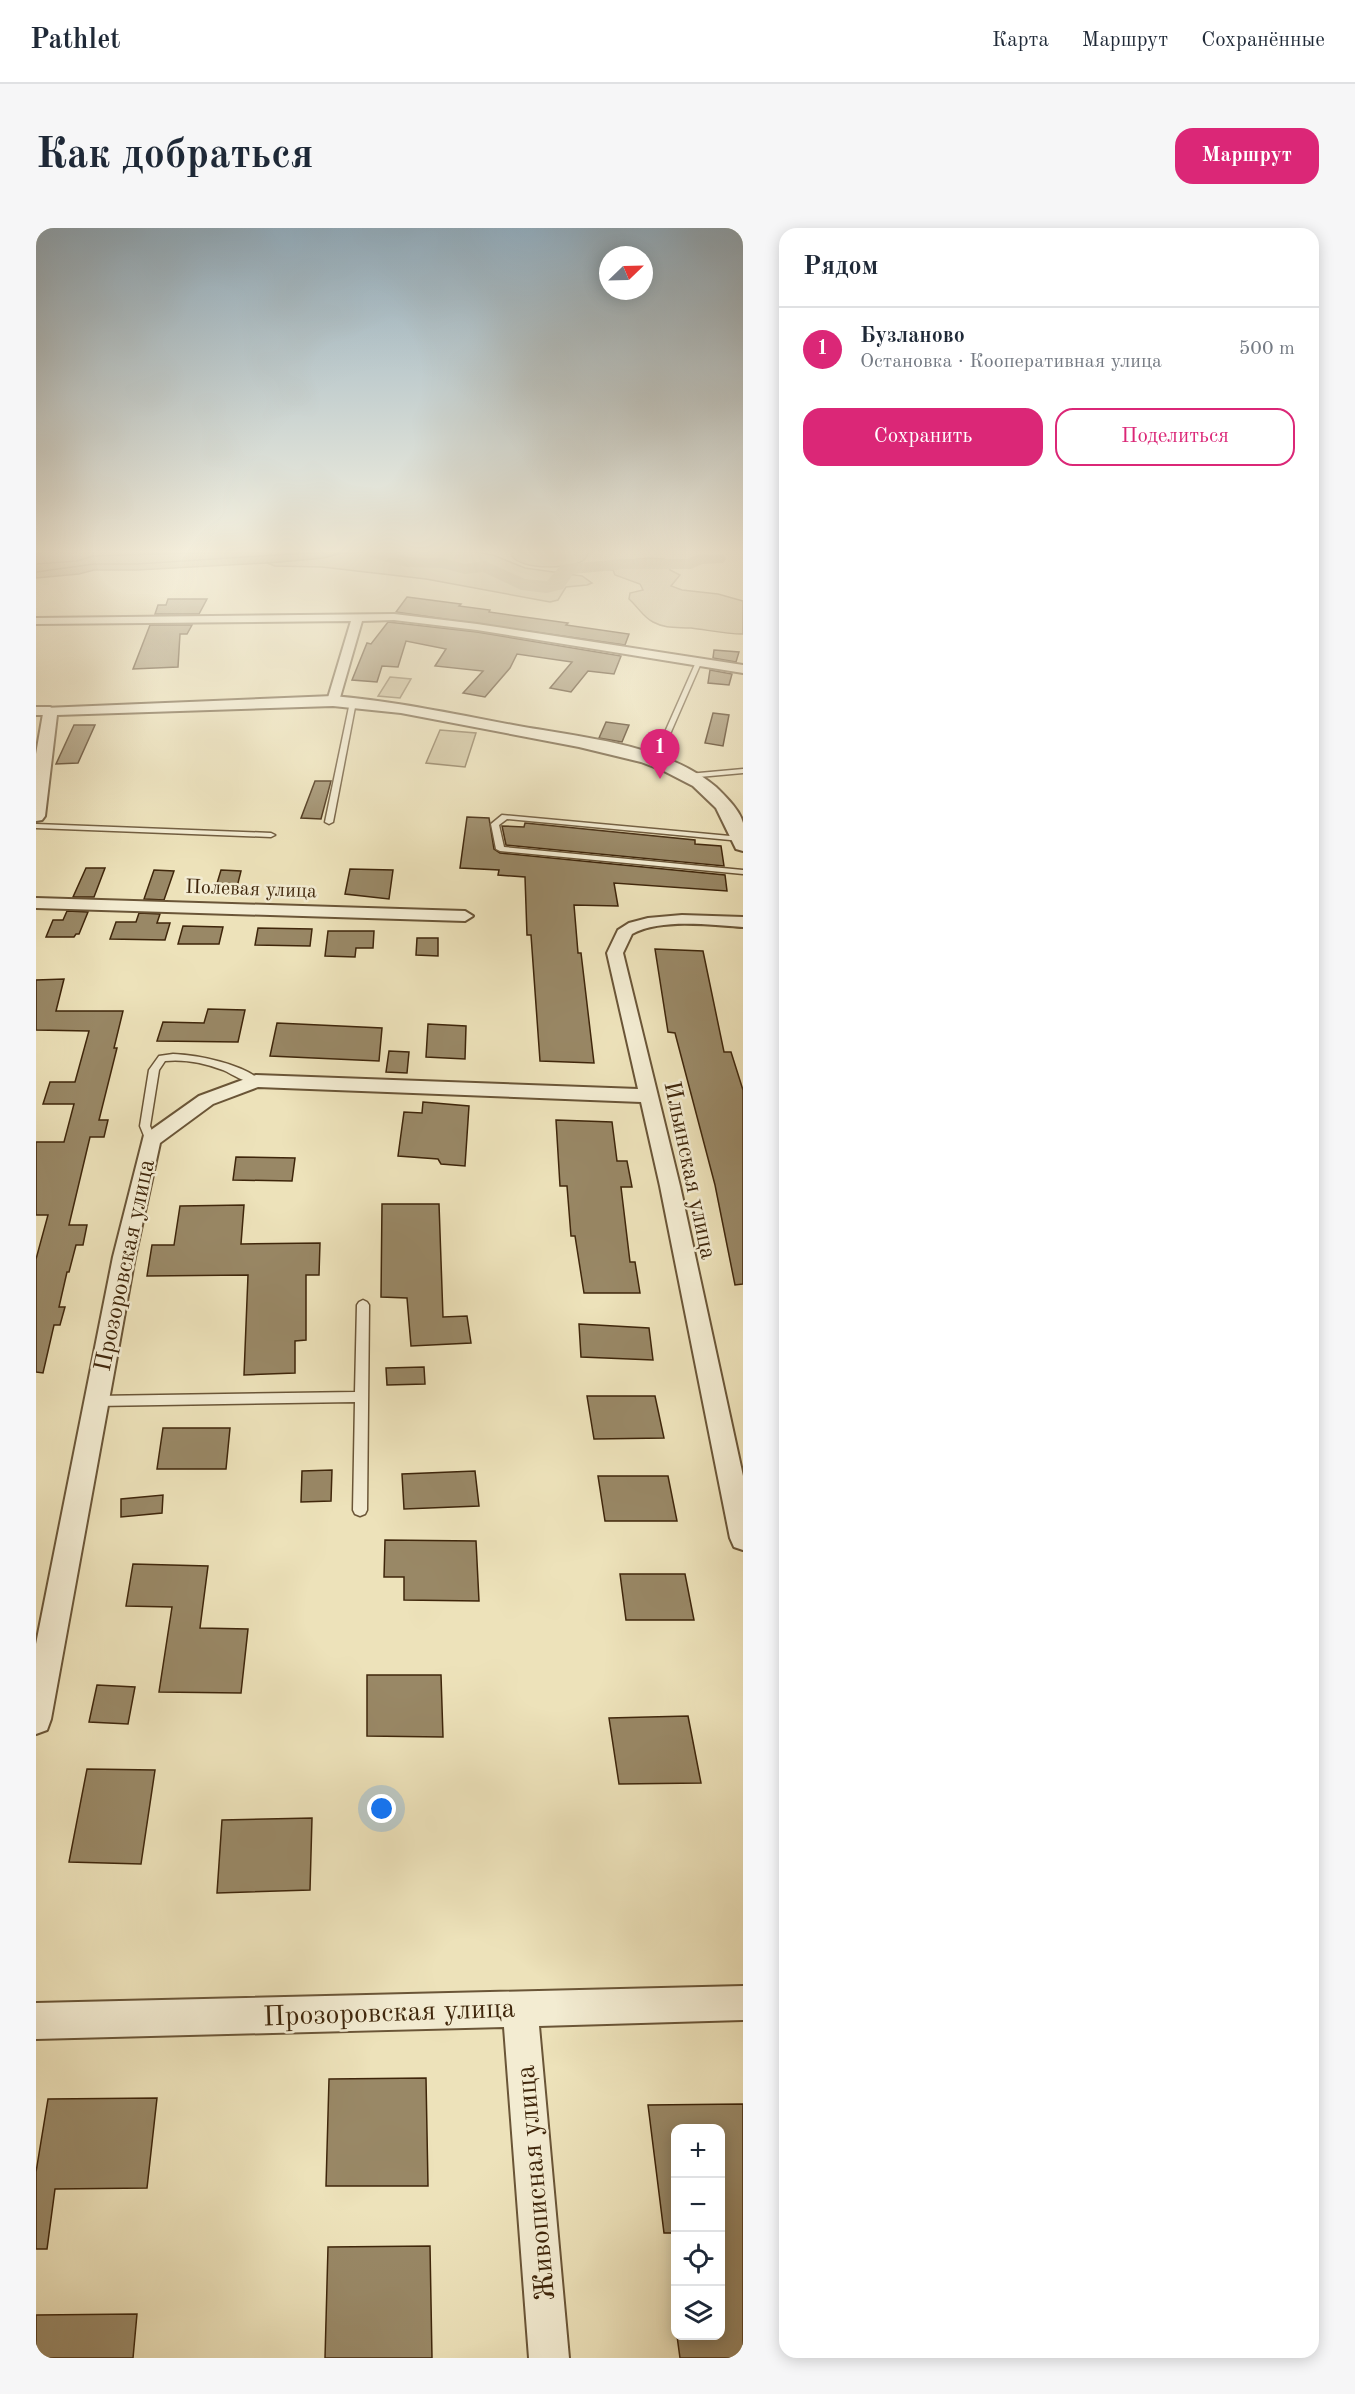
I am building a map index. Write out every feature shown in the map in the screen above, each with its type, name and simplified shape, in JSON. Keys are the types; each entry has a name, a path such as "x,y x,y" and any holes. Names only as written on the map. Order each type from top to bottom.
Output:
{"street":[{"path":"333,701 348,651"},
{"path":"625,651 743,669"},
{"path":"36,816 43,711 333,701 411,711 604,748 660,764 688,776 726,807 742,842"},
{"name":"Полевая улица","path":"36,903 465,916"},
{"name":"Ильинская улица","path":"743,922 666,920 641,924 626,931 615,952 649,1096 743,1538"},
{"name":"Прозоровская улица","path":"36,1719 124,1257 151,1140 206,1100 256,1081 649,1096"},
{"name":"Прозоровская улица","path":"36,2020 743,2002"},
{"name":"Живописная улица","path":"520,2007 549,2358"}],"lane":[{"path":"660,764 664,741 698,663"},
{"path":"330,822 353,702"},
{"path":"688,776 743,771"},
{"path":"742,842 505,817 495,824 500,849 743,872"},
{"path":"36,826 272,835"},
{"path":"151,1140 146,1126 154,1070 162,1058 174,1056 191,1059 237,1072 256,1081"},
{"path":"360,1510 363,1305"},
{"path":"96,1401 362,1397"}],"shaded area":[{"path":"390,677 411,679 400,698 378,696"},
{"path":"440,730 476,733 465,767 426,763"}],"building":[{"path":"140,651 179,651 178,667 133,669"},
{"path":"364,651 403,651 398,667 382,666 377,682 352,680"},
{"path":"444,651 593,651 621,656 614,674 588,671 571,692 550,688 572,662 517,654 510,668 485,697 463,693 483,671 435,666"},
{"path":"714,651 739,652 736,662 713,658"},
{"path":"710,670 732,674 729,685 708,683"},
{"path":"713,713 729,715 723,746 705,743"},
{"path":"606,722 629,725 622,742 599,738"},
{"path":"74,725 95,725 78,763 56,764"},
{"path":"315,781 331,781 321,819 301,818"},
{"path":"467,817 489,818 494,849 500,853 725,875 727,891 614,883 618,906 574,905 578,953 581,953 594,1063 540,1061 531,935 527,935 525,877 498,875 499,870 460,868"},
{"path":"525,823 695,840 695,844 721,846 724,866 506,845 502,826 524,827"},
{"path":"86,868 105,868 94,897 73,897"},
{"path":"350,869 393,870 389,899 345,894"},
{"path":"154,870 174,871 164,900 144,899"},
{"path":"221,870 241,871 236,891 215,890"},
{"path":"67,911 88,912 79,934 74,937 46,937 53,920 63,920"},
{"path":"139,913 160,914 157,923 170,923 165,940 110,939 116,922 136,922"},
{"path":"183,926 223,927 219,944 178,944"},
{"path":"258,928 312,929 310,946 255,945"},
{"path":"328,931 374,931 373,948 356,948 355,957 325,956"},
{"path":"417,938 438,938 438,956 416,955"},
{"path":"655,949 703,951 724,1052 731,1052 743,1090 743,1284 735,1285 715,1185 675,1033 668,1032"},
{"path":"64,979 56,1011 123,1011 114,1048 117,1048 99,1120 108,1120 104,1137 90,1137 69,1225 87,1225 83,1245 76,1245 69,1272 67,1272 59,1307 65,1307 60,1325 54,1325 43,1373 36,1372 36,1259 48,1215 36,1215 36,1142 64,1142 74,1104 43,1104 50,1082 75,1082 89,1031 36,1030 36,980"},
{"path":"208,1009 245,1010 238,1042 157,1041 163,1022 204,1023"},
{"path":"277,1023 382,1028 379,1061 270,1056"},
{"path":"428,1024 466,1026 465,1059 426,1057"},
{"path":"389,1051 409,1052 407,1073 386,1072"},
{"path":"423,1102 469,1106 465,1166 441,1164 438,1159 398,1156 404,1112 422,1113"},
{"path":"556,1120 612,1122 617,1161 627,1161 632,1187 621,1187 630,1262 635,1262 640,1293 584,1293 575,1236 571,1236 567,1186 560,1186"},
{"path":"236,1157 295,1158 292,1181 233,1180"},
{"path":"382,1204 439,1204 443,1317 467,1316 471,1343 411,1346 407,1298 381,1297"},
{"path":"244,1205 241,1244 320,1243 319,1275 306,1275 306,1340 295,1341 295,1373 244,1375 248,1275 147,1276 152,1245 174,1245 180,1206"},
{"path":"579,1324 649,1328 653,1360 581,1357"},
{"path":"424,1367 425,1384 387,1385 386,1368"},
{"path":"587,1396 655,1396 664,1438 594,1439"},
{"path":"163,1428 230,1428 226,1469 157,1469"},
{"path":"332,1470 331,1501 301,1502 302,1471"},
{"path":"475,1471 479,1506 404,1509 402,1474"},
{"path":"598,1476 668,1476 677,1521 605,1521"},
{"path":"163,1495 162,1513 121,1517 121,1499"},
{"path":"385,1540 476,1541 479,1601 404,1600 404,1577 384,1577"},
{"path":"133,1564 208,1566 200,1628 248,1629 241,1693 159,1692 172,1607 126,1606"},
{"path":"620,1574 685,1574 694,1620 626,1620"},
{"path":"367,1675 441,1675 443,1737 367,1736"},
{"path":"97,1685 135,1687 128,1724 89,1722"},
{"path":"688,1716 701,1783 619,1784 609,1718"},
{"path":"87,1769 155,1770 141,1864 69,1862"},
{"path":"312,1818 310,1890 217,1893 222,1820"},
{"path":"426,2078 428,2186 326,2186 329,2079"},
{"path":"157,2098 147,2188 55,2189 47,2249 36,2249 36,2172 48,2099"},
{"path":"743,2104 743,2358 680,2358 678,2340 725,2340 725,2124 671,2124 671,2233 664,2233 648,2105"},
{"path":"430,2246 432,2358 325,2358 328,2247"},
{"path":"137,2314 133,2358 36,2358 36,2315"}],"place":[{"name":"Бузланово","path":"660,779"}]}
